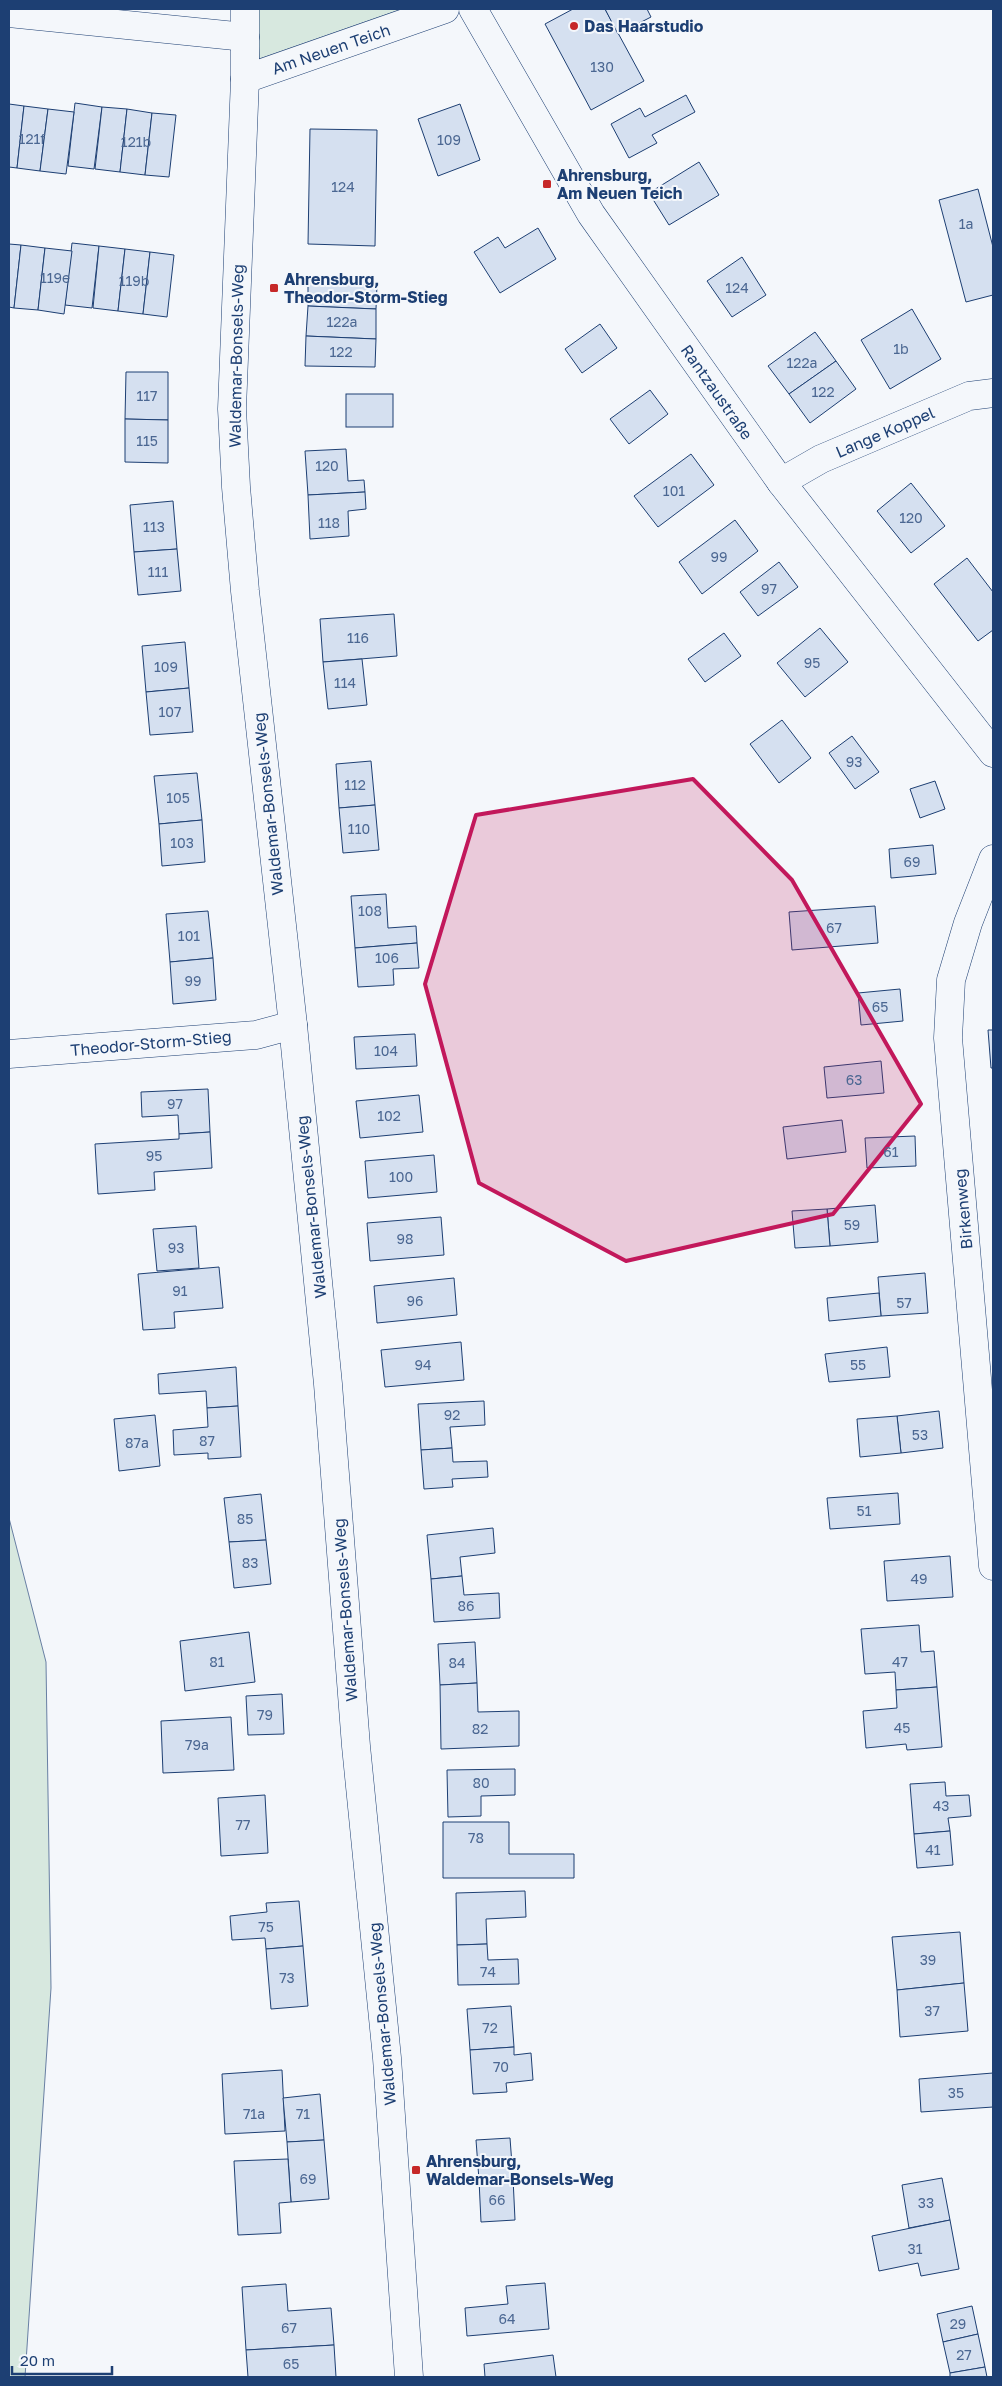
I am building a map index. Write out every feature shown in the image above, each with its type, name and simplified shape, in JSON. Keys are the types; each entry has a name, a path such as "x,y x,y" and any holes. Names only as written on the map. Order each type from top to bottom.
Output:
{"street":[{"name":"Waldemar-Bonsels-Weg","path":"245,9 245,79 232,409 236,487 246,601 293,1025 328,1384 356,1746 387,2058 409,2377"},
{"name":"Am Neuen Teich","path":"245,79 445,9"},
{"name":"Rantzaustraße","path":"473,9 591,214 780,482 993,753"},
{"path":"9,13 245,37"},
{"name":"Lange Koppel","path":"780,482 821,459 969,396 993,393"},
{"name":"Birkenweg","path":"993,859 968,923 951,980 948,1038 993,1566"},
{"name":"Theodor-Storm-Stieg","path":"9,1054 256,1035 293,1025"}],"highlighted area":[{"path":"693,779 792,880 921,1104 833,1214 626,1261 479,1183 425,984 476,815"}],"shaded area":[{"path":"257,9 402,9 259,59"},
{"path":"9,1518 46,1662 51,1988 25,2377 9,2377"}],"building":[{"path":"573,9 605,9 644,81 591,110 545,24"},
{"path":"605,9 647,9 651,17 618,34"},
{"path":"686,95 695,112 652,135 657,143 629,158 611,124 640,108 645,117"},
{"path":"75,103 102,107 94,169 68,166"},
{"path":"9,104 24,106 17,168 9,167"},
{"path":"460,104 480,160 438,176 418,119"},
{"path":"24,106 48,109 40,171 17,168"},
{"path":"102,107 127,109 120,172 95,169"},
{"path":"48,109 74,112 66,174 40,171"},
{"path":"127,109 152,113 145,175 120,172"},
{"path":"152,113 176,115 169,177 145,175"},
{"path":"310,129 377,130 375,246 308,244"},
{"path":"699,162 719,195 669,225 649,193"},
{"path":"978,189 993,247 993,295 966,302 939,200"},
{"path":"538,228 556,259 500,293 474,252 498,237 505,248"},
{"path":"72,243 99,246 92,308 65,305"},
{"path":"9,244 21,245 14,308 9,307"},
{"path":"21,245 45,248 38,310 14,308"},
{"path":"99,246 125,249 118,311 93,308"},
{"path":"45,248 72,251 64,314 38,310"},
{"path":"125,249 150,252 143,314 118,311"},
{"path":"150,252 174,255 167,317 143,314"},
{"path":"742,257 766,295 732,317 707,281"},
{"path":"308,283 377,285 376,309 308,306"},
{"path":"308,306 376,309 376,339 306,336"},
{"path":"912,309 941,359 890,389 861,340"},
{"path":"600,324 617,348 582,373 565,349"},
{"path":"815,332 836,361 789,394 768,366"},
{"path":"306,336 376,339 375,367 305,366"},
{"path":"836,361 856,389 810,423 789,394"},
{"path":"126,372 168,372 168,420 125,419"},
{"path":"650,390 668,414 629,444 610,419"},
{"path":"346,394 393,394 393,427 346,427"},
{"path":"125,419 168,420 168,463 125,462"},
{"path":"346,449 348,481 364,480 365,492 308,495 305,451"},
{"path":"691,454 714,485 658,527 634,496"},
{"path":"911,483 945,526 911,553 877,511"},
{"path":"365,492 366,509 348,511 349,536 310,539 308,495"},
{"path":"173,501 177,549 134,552 130,505"},
{"path":"735,520 758,551 702,594 679,562"},
{"path":"177,549 181,591 138,595 134,552"},
{"path":"967,558 993,592 993,630 978,641 934,584"},
{"path":"779,562 798,587 758,616 740,592"},
{"path":"394,614 397,656 323,662 320,619"},
{"path":"820,628 848,662 805,697 777,663"},
{"path":"724,633 741,656 705,682 688,659"},
{"path":"185,642 189,688 146,692 142,646"},
{"path":"362,659 367,705 328,709 323,662"},
{"path":"189,688 193,732 150,735 146,692"},
{"path":"782,720 811,758 779,783 750,744"},
{"path":"852,736 879,772 855,789 829,753"},
{"path":"371,761 375,805 339,808 336,764"},
{"path":"197,773 202,820 159,824 154,776"},
{"path":"935,781 945,809 920,818 910,789"},
{"path":"375,805 379,850 343,853 339,808"},
{"path":"202,820 205,862 162,866 159,824"},
{"path":"933,845 936,874 891,878 889,849"},
{"path":"386,894 388,928 416,926 417,943 355,948 351,896"},
{"path":"875,906 878,943 792,950 789,912"},
{"path":"208,911 213,958 170,962 166,914"},
{"path":"417,943 419,968 393,969 394,985 358,987 355,948"},
{"path":"213,958 216,1000 173,1004 170,962"},
{"path":"900,989 903,1021 861,1025 858,993"},
{"path":"988,1030 993,1030 993,1068 991,1068"},
{"path":"415,1034 417,1066 356,1069 354,1037"},
{"path":"881,1061 884,1093 827,1098 824,1067"},
{"path":"208,1089 210,1132 179,1134 178,1115 142,1117 141,1092"},
{"path":"419,1095 423,1132 360,1138 356,1101"},
{"path":"842,1120 846,1152 787,1159 783,1127"},
{"path":"210,1132 212,1168 154,1172 155,1190 98,1194 95,1144 179,1139 179,1134"},
{"path":"915,1136 916,1166 867,1168 865,1138"},
{"path":"434,1155 437,1192 368,1198 365,1161"},
{"path":"875,1205 878,1242 830,1246 827,1209"},
{"path":"827,1209 830,1246 795,1248 792,1211"},
{"path":"441,1217 444,1255 370,1261 367,1223"},
{"path":"196,1226 199,1268 157,1271 153,1229"},
{"path":"219,1267 223,1308 174,1312 175,1328 143,1330 138,1274"},
{"path":"925,1273 928,1313 881,1316 878,1277"},
{"path":"454,1278 457,1315 377,1323 374,1286"},
{"path":"879,1293 881,1316 829,1321 827,1298"},
{"path":"461,1342 464,1380 385,1387 381,1350"},
{"path":"887,1347 890,1377 829,1382 825,1354"},
{"path":"236,1367 238,1406 207,1408 206,1391 159,1394 158,1374"},
{"path":"484,1401 485,1425 450,1427 452,1448 421,1450 418,1404"},
{"path":"238,1406 241,1457 208,1459 208,1453 174,1455 173,1430 208,1427 207,1408"},
{"path":"939,1411 943,1448 901,1453 897,1416"},
{"path":"155,1415 160,1466 119,1471 114,1419"},
{"path":"897,1416 901,1453 860,1457 857,1419"},
{"path":"452,1448 453,1462 487,1461 488,1477 452,1479 453,1487 424,1489 421,1450"},
{"path":"898,1493 900,1524 830,1529 827,1498"},
{"path":"261,1494 266,1540 229,1542 224,1498"},
{"path":"493,1528 495,1553 460,1557 462,1576 431,1579 427,1535"},
{"path":"266,1540 271,1584 234,1588 229,1542"},
{"path":"950,1556 953,1597 887,1601 884,1561"},
{"path":"462,1576 464,1595 499,1593 500,1618 434,1622 431,1579"},
{"path":"919,1625 921,1652 934,1651 937,1687 896,1690 895,1672 865,1674 861,1629"},
{"path":"249,1632 255,1682 185,1691 180,1641"},
{"path":"475,1642 477,1683 440,1685 438,1644"},
{"path":"477,1683 478,1712 519,1711 519,1746 441,1749 440,1685"},
{"path":"937,1687 942,1747 907,1750 906,1744 866,1748 863,1711 897,1708 896,1690"},
{"path":"282,1694 284,1734 248,1735 246,1696"},
{"path":"231,1717 234,1770 163,1773 161,1721"},
{"path":"515,1769 515,1795 481,1796 481,1816 448,1817 447,1770"},
{"path":"945,1782 946,1796 969,1795 971,1816 948,1818 950,1831 914,1834 910,1784"},
{"path":"265,1795 268,1853 221,1856 218,1798"},
{"path":"443,1822 509,1822 509,1854 574,1854 574,1878 443,1878"},
{"path":"950,1831 953,1865 917,1868 914,1834"},
{"path":"525,1891 526,1917 486,1919 487,1944 457,1945 456,1893"},
{"path":"299,1901 303,1946 266,1949 265,1938 232,1940 230,1916 267,1912 266,1903"},
{"path":"960,1932 964,1983 897,1990 892,1937"},
{"path":"487,1944 488,1960 518,1959 519,1984 458,1985 457,1945"},
{"path":"303,1946 308,2006 271,2009 266,1949"},
{"path":"964,1983 968,2031 900,2037 897,1990"},
{"path":"511,2006 514,2047 470,2050 467,2009"},
{"path":"514,2047 514,2055 531,2053 533,2080 506,2083 507,2092 473,2094 470,2050"},
{"path":"282,2070 285,2131 225,2134 222,2074"},
{"path":"993,2073 993,2107 921,2112 919,2079"},
{"path":"320,2094 324,2140 287,2142 283,2098"},
{"path":"510,2138 513,2178 479,2180 476,2140"},
{"path":"324,2140 329,2199 291,2202 287,2142"},
{"path":"288,2159 291,2202 279,2203 281,2233 238,2235 234,2161"},
{"path":"513,2178 515,2220 481,2222 479,2180"},
{"path":"942,2178 950,2220 909,2228 902,2185"},
{"path":"950,2220 959,2269 921,2276 918,2263 879,2271 872,2236"},
{"path":"545,2283 549,2329 467,2336 465,2308 508,2304 506,2286"},
{"path":"286,2284 288,2311 331,2308 334,2345 246,2350 242,2287"},
{"path":"972,2306 978,2334 943,2342 937,2314"},
{"path":"978,2334 985,2367 950,2373 943,2342"},
{"path":"334,2345 336,2377 248,2377 246,2350"},
{"path":"553,2355 556,2377 485,2377 484,2364"},
{"path":"985,2367 987,2377 950,2377 950,2373"}],"place":[{"name":"Das Haarstudio","path":"574,26"},
{"name":"Ahrensburg, Am Neuen Teich","path":"547,184"},
{"name":"Ahrensburg, Theodor-Storm-Stieg","path":"274,288"},
{"name":"Ahrensburg, Waldemar-Bonsels-Weg","path":"416,2170"}]}
